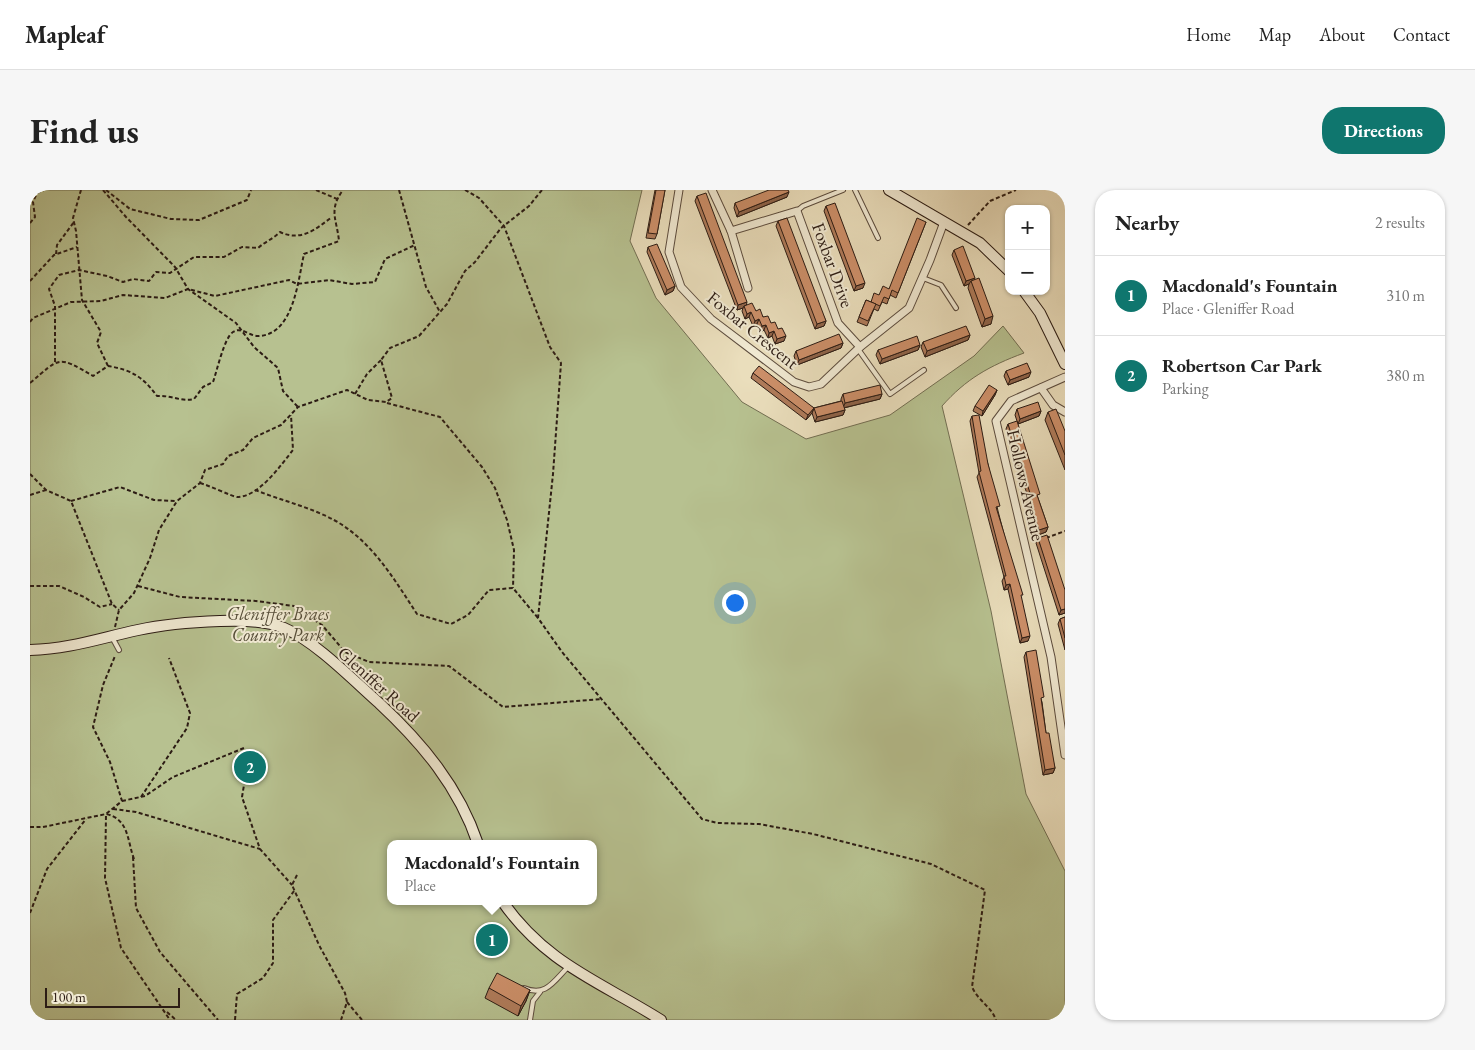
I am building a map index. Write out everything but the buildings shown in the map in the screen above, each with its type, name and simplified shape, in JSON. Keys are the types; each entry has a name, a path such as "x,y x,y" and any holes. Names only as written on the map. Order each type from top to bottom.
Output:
{"main road":[{"path":"889,190 980,243 1005,266"},
{"path":"1027,295 1040,313 1065,364"},
{"name":"Gleniffer Road","path":"30,650 69,648 165,625 236,620 270,623 301,637 396,719 427,752 462,803 476,840"},
{"path":"505,905 533,940 568,967 662,1020"}],"street":[{"name":"Foxbar Crescent","path":"679,190 669,252 680,287 711,319 794,382 809,387 821,384 859,348 909,308 944,222"},
{"path":"712,190 731,232 748,288"},
{"name":"Foxbar Drive","path":"731,232 797,211 838,323 859,348"},
{"name":"Hollows Avenue","path":"1065,377 1011,401 996,421 1051,657 1065,756"},
{"path":"1041,388 1053,405 1065,410"}],"lane":[{"path":"797,211 804,206 842,190"},
{"path":"855,190 878,238"},
{"path":"922,278 941,285 956,308"},
{"path":"859,348 890,394 924,370"},
{"path":"112,637 119,650"},
{"path":"516,984 534,992 540,992 546,990 568,967"},
{"path":"530,1020 533,1001 540,992"}],"path":[{"path":"30,223 35,217 33,202 37,192 44,190"},
{"path":"81,190 73,218 84,303 100,332 97,343 108,366"},
{"path":"105,190 130,209 170,219 190,220 199,220 248,200 251,190"},
{"path":"105,190 126,217 176,270 188,289 236,323 254,347 278,368 282,392 298,407"},
{"path":"316,190 337,199"},
{"path":"30,383 55,362 68,361 93,376 108,366 124,368 146,380 157,396 172,395 184,401 194,399 202,387 214,382 228,337 234,331 241,330 258,337 272,332 287,316 294,301 304,254 339,241 333,216 337,199 342,190"},
{"path":"399,190 426,287 440,312"},
{"path":"465,190 478,198 504,226 550,347 561,363 553,474 538,618"},
{"path":"355,394 368,374 390,348 419,336 447,304 465,271 476,262 504,226 529,206 542,190"},
{"path":"961,232 990,201 1016,190"},
{"path":"1063,190 1065,197"},
{"path":"55,362 54,309 49,289 60,275 79,270 107,276 122,282 133,279 149,281 156,272 170,273 194,257 224,257 242,247 258,248 280,232 286,235 302,236 333,216"},
{"path":"56,255 57,245 74,222"},
{"path":"30,322 33,318 71,302 84,303 123,295 165,298 188,289 215,296 289,280 297,284 329,280 352,284 375,282 385,259 415,245"},
{"path":"30,280 56,255 77,246"},
{"path":"381,360 392,398 386,402"},
{"path":"112,637 119,610 134,593 150,558 159,530 177,501 200,483 205,470 223,464 228,456 243,450 253,438 281,425 298,407 346,390 368,400 386,402 440,416 482,467 495,488 507,520 514,550 512,588 538,618 562,652 702,819 718,823 759,824 813,834 877,850 931,864 985,890 972,987 977,998 993,1012 996,1020"},
{"path":"200,483 237,496 255,490 269,479 293,450 291,415"},
{"path":"30,474 46,490 71,502 112,604 119,610"},
{"path":"71,502 120,487 154,500 177,501"},
{"path":"30,496 46,490"},
{"path":"255,490 333,520 358,537 382,562 417,614 451,624 468,615 488,590 512,588"},
{"path":"1041,540 1065,531"},
{"path":"30,586 59,586 84,596 100,607 112,604"},
{"path":"137,586 180,597 256,601 294,606 322,625 345,652 369,662 449,666 503,707 602,699"},
{"path":"119,650 103,685 93,727 110,762 122,801"},
{"path":"141,797 187,728 190,713 169,658"},
{"path":"30,827 86,819 106,814 122,801 141,797 173,777 244,748"},
{"path":"248,760 242,797 260,849 292,885 347,1002 362,1020"},
{"path":"112,809 136,812 260,849"},
{"path":"106,814 115,816 122,822 134,859"},
{"path":"106,814 105,878 121,948 170,1020"},
{"path":"30,913 48,870 86,819"},
{"path":"132,854 136,908 160,952 218,1020"},
{"path":"292,885 297,875"},
{"path":"235,1020 237,994 263,978 274,963 273,920 294,890"},
{"path":"341,1020 347,1002"},
{"path":"165,1011 176,1020"}],"green space":[{"name":"Gleniffer Braes Country Park","path":"30,190 642,190 630,241 656,298 742,402 806,439 890,415 974,356 1003,326 1024,353 979,374 960,388 942,406 991,611 1026,794 1065,871 1065,1020 30,1020"}],"place":[{"name":"Robertson Car Park","path":"250,767"},
{"name":"Macdonald's Fountain","path":"492,940"}]}
